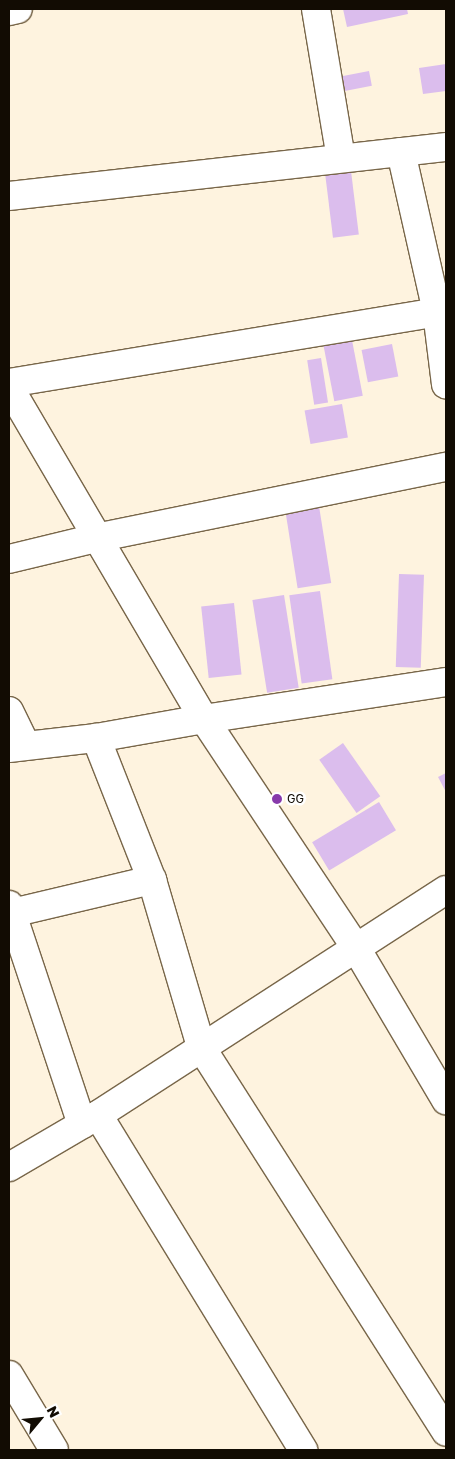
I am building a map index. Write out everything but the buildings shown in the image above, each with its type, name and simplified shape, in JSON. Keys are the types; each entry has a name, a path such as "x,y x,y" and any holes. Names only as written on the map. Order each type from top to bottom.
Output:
{"street":[{"path":"9,11 18,9"},
{"path":"316,9 341,158"},
{"path":"9,196 446,146"},
{"path":"401,152 437,312 446,384"},
{"path":"437,312 9,385 96,538 204,719 356,948 446,1100"},
{"path":"9,559 96,538 446,467"},
{"path":"9,710 17,746 96,738 204,719 446,682"},
{"path":"96,738 152,880 201,1047 446,1432"},
{"path":"152,880 10,909 90,1119 303,1450"},
{"path":"9,1168 90,1119 446,890"},
{"path":"9,1375 54,1450"}],"place":[{"name":"GG","path":"277,799"}]}
